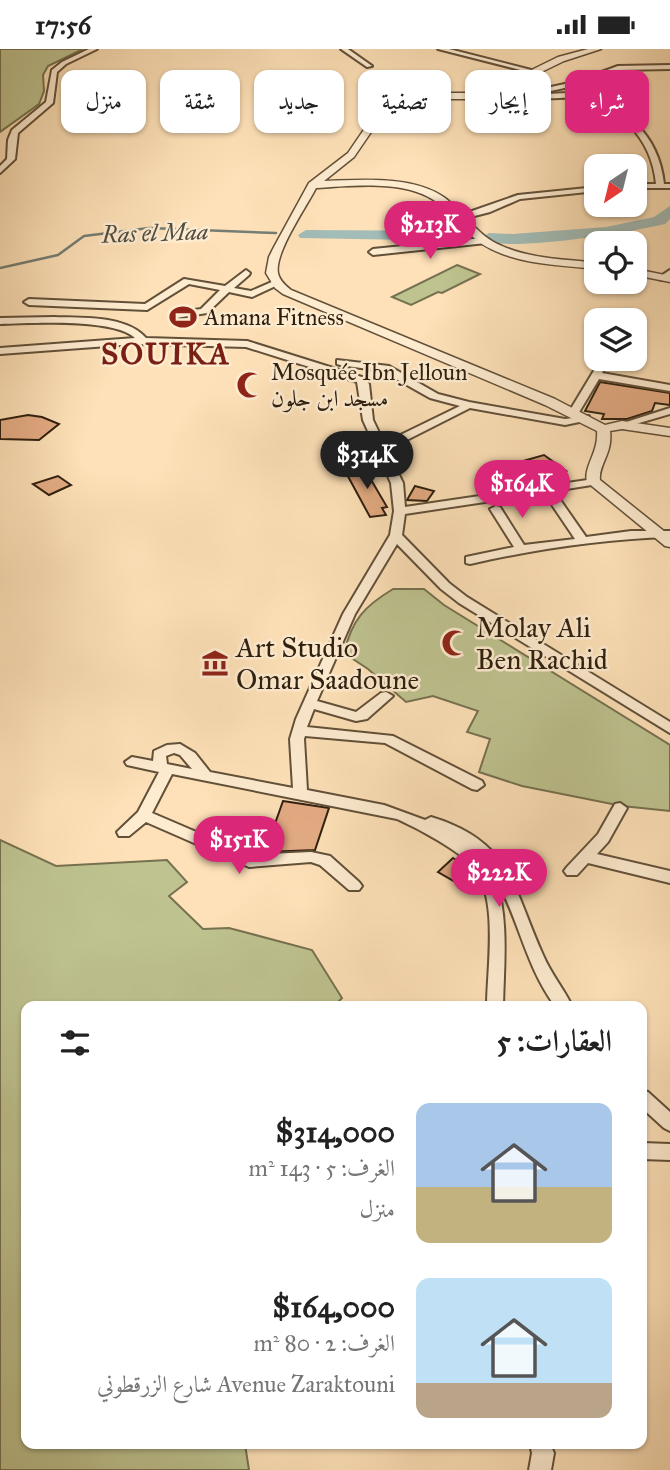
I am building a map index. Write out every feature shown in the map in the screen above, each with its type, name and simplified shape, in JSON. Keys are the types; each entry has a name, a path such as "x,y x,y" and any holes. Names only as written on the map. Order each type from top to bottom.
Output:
{"street":[{"path":"0,171 11,159 15,132 49,103 54,72 64,63 94,49"},
{"path":"344,49 369,66"},
{"path":"445,49 528,70"},
{"path":"540,70 561,59 597,49"},
{"path":"551,90 576,84 618,68 670,67"},
{"path":"451,97 465,96"},
{"path":"551,96 578,96 605,105 630,118 654,153 665,186"},
{"path":"366,133 351,155 313,185 281,242 272,266 277,283 311,303 579,415 603,429 670,411"},
{"path":"313,185 418,188 434,194 483,241 521,256 584,264"},
{"path":"459,217 487,210 518,197 584,190"},
{"path":"373,252 483,241"},
{"path":"176,315 203,312 246,273"},
{"path":"647,273 668,276"},
{"path":"29,302 140,307 153,306 187,281 255,294 277,283"},
{"path":"0,321 92,322 138,333 144,341"},
{"path":"0,351 144,341 247,344 358,378 364,384 368,420 397,482 400,511 396,535 349,614 297,739 300,793"},
{"path":"340,362 391,370 434,396 565,422 579,415 598,371"},
{"path":"595,375 670,389"},
{"path":"382,449 469,405"},
{"path":"622,425 670,432"},
{"path":"603,429 605,445 592,475 594,482 666,537"},
{"path":"400,511 594,482"},
{"path":"547,489 583,541"},
{"path":"496,509 520,549"},
{"path":"396,535 445,586 463,600 670,728"},
{"path":"470,560 520,549 583,541 666,537"},
{"path":"311,704 356,717 362,716 386,696"},
{"path":"300,731 388,739 477,785"},
{"path":"124,832 144,815 164,767 159,754 167,748 178,747 188,753 204,774"},
{"path":"132,762 384,810 439,825 457,834 489,855 501,869 514,895 545,979 560,1001"},
{"path":"572,871 603,838 620,808"},
{"path":"144,815 248,861 311,857 325,860 354,886"},
{"path":"415,820 468,855 487,874 497,932 495,1001"},
{"path":"585,857 670,877"},
{"path":"647,1102 670,1123"},
{"path":"647,1151 670,1152"}],"green space":[{"path":"0,49 83,49 48,66 43,75 44,91 39,104 0,132"},
{"path":"457,265 480,274 411,305 392,297"},
{"path":"393,589 424,589 444,605 670,745 670,811 622,806 522,786 479,772 490,739 467,732 478,711 433,696 406,702 368,669 344,653 351,631 361,615"},
{"path":"0,840 56,866 167,860 187,882 169,896 203,929 229,928 312,950 342,998 339,1001 21,1001 21,1449 246,1449 249,1470 0,1470"}],"building":[{"path":"600,382 670,393 670,405 655,403 652,411 627,419 602,419 604,414 585,411"},
{"path":"28,415 59,424 39,440 0,439 0,420"},
{"path":"544,455 566,471 543,478 539,474 507,484 488,471"},
{"path":"363,466 387,507 382,508 386,515 370,517 344,469"},
{"path":"58,476 71,485 49,495 33,484"},
{"path":"415,486 434,491 427,501 407,500"},
{"path":"283,801 329,808 315,850 265,852"},
{"path":"453,858 471,869 476,876 464,887 438,872"}],"waterway":[{"name":"Ras el Maa","path":"489,238 513,239 606,232 659,221 670,211"},
{"name":"Ras el Maa","path":"0,268 58,255 84,236 149,228 276,233"},
{"name":"Ras el Maa","path":"306,235 464,236"}],"place":[{"name":"Amana Fitness","path":"183,317"},
{"name":"Mosquée Ibn Jelloun مسجد ابن جلون","path":"250,385"},
{"name":"Molay Ali Ben Rachid","path":"455,643"},
{"name":"Art Studio Omar Saadoune","path":"215,663"}],"district":[{"name":"SOUIKA","path":"166,354"}]}
